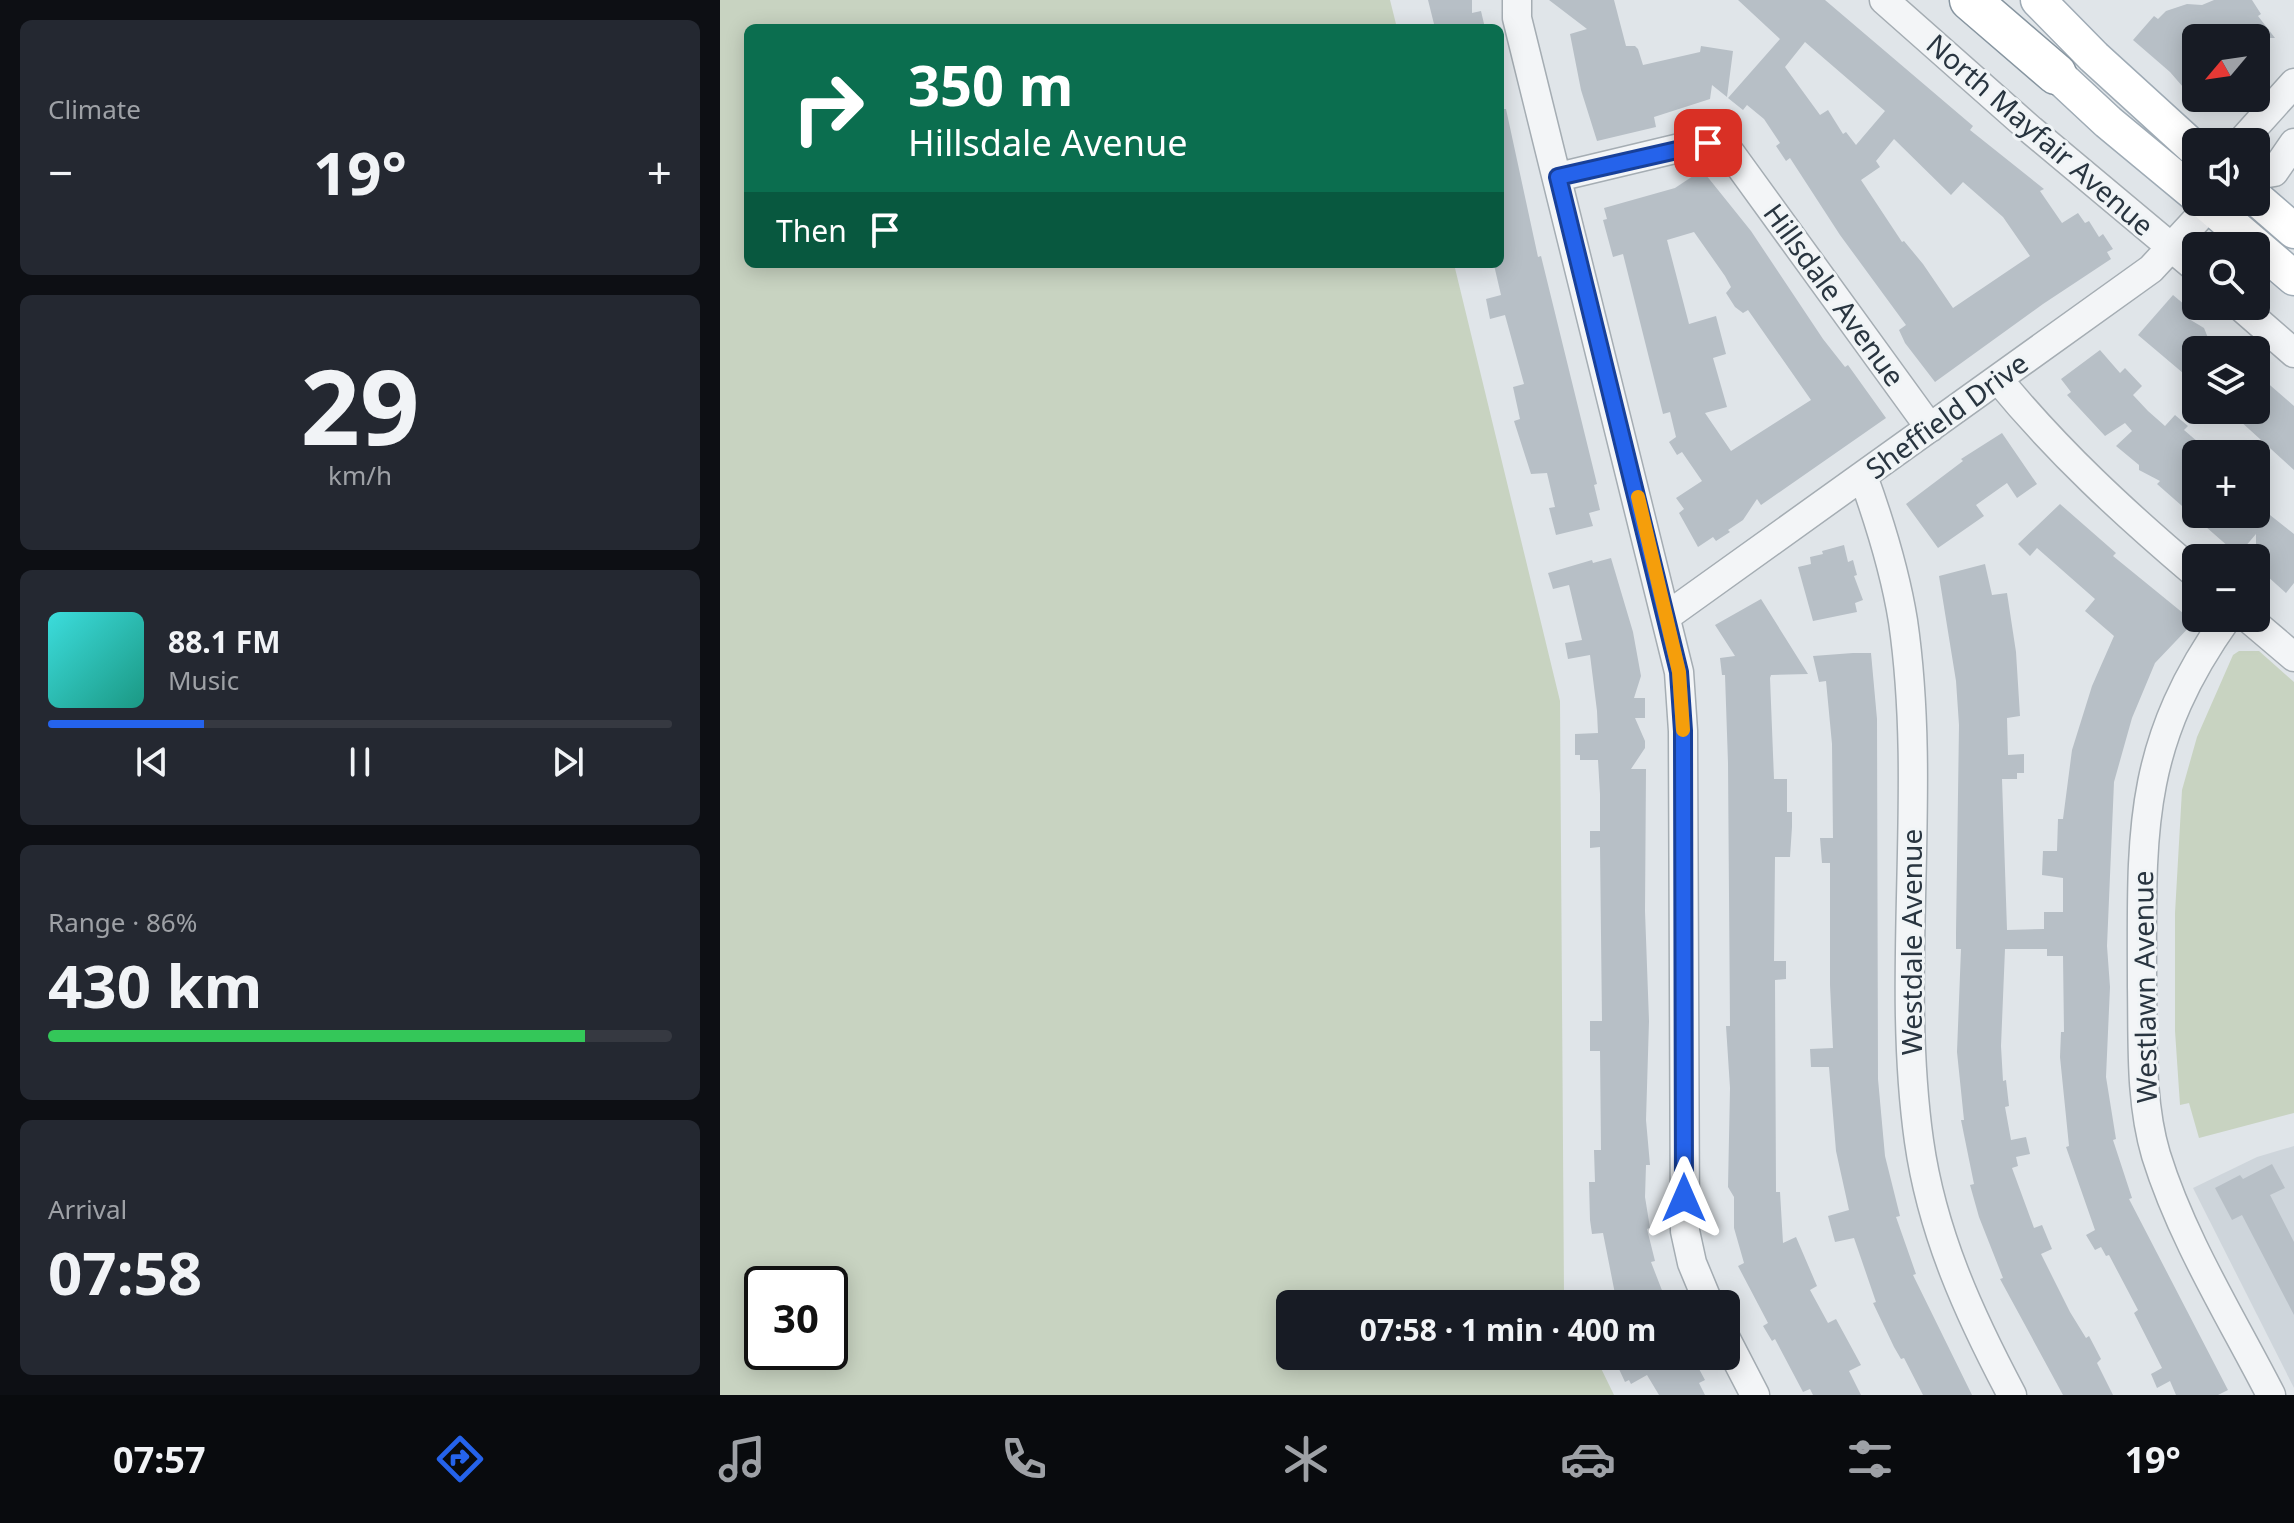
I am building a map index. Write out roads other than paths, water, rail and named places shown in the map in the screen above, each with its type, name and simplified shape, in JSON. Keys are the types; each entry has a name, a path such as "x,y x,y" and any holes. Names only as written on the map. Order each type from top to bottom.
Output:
{"highway":[{"path":"1970,0 2056,74"}],"main road":[{"path":"1983,0 2056,74 2182,181"},
{"path":"2038,0 2094,57 2182,137"},
{"path":"2270,210 2294,231"},
{"path":"2223,216 2294,278"}],"street":[{"path":"1517,0 1517,18 1679,672 1683,731 1685,1231 1692,1263 1703,1290"},
{"name":"North Mayfair Avenue","path":"1884,0 2031,130 2182,256"},
{"path":"2253,128 2294,83"},
{"path":"2270,142 2292,150 2274,172 2270,173"},
{"name":"Hillsdale Avenue","path":"1558,177 1696,144 1719,144 1729,151 1930,428"},
{"name":"Sheffield Drive","path":"1667,616 2151,269 2172,248 2195,216"},
{"path":"2256,320 2294,353"},
{"path":"1998,379 2075,467 2182,562"},
{"name":"Westdale Avenue","path":"1863,476 1895,580 1907,659 1911,736 1912,1067 1919,1141 1934,1213 1955,1279 2012,1395"},
{"name":"Westlawn Avenue","path":"2218,632 2192,670 2177,700 2153,770 2146,808 2142,849 2143,1064 2155,1152 2169,1194 2271,1395"},
{"path":"2265,632 2294,657"},
{"path":"1740,1366 1755,1395"}]}
